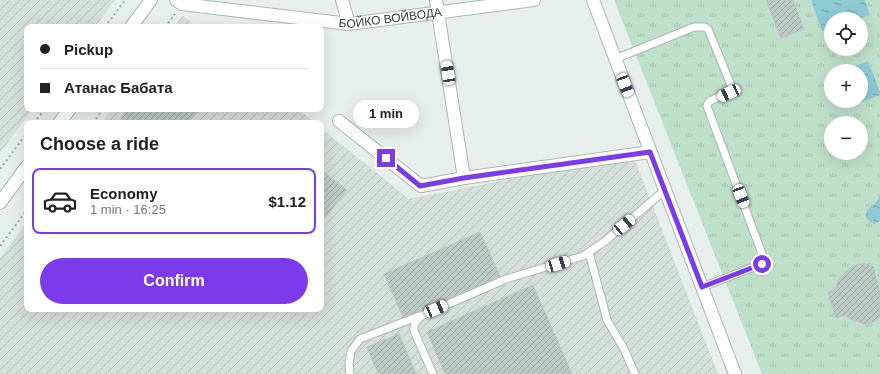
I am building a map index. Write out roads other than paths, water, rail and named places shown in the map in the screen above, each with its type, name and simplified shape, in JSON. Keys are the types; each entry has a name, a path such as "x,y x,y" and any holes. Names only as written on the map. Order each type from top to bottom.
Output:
{"street":[{"path":"133,24 151,0"},
{"name":"БОЙКО ВОЙВОДА","path":"176,0 182,4 349,24 534,0"},
{"path":"342,0 349,24"},
{"path":"436,0 464,178"},
{"path":"593,0 735,374"},
{"path":"61,120 68,112"},
{"path":"339,121 420,186 464,178 650,152"},
{"path":"0,203 24,170"}],"lane":[{"path":"615,59 694,27 705,27 708,29 731,86 731,91 710,101 707,106 764,259 762,264 702,287"},
{"path":"350,374 349,364 352,351 360,339 423,315 506,279 583,256 604,242 665,190"},
{"path":"589,252 607,320 624,347 635,374"},
{"path":"423,315 415,321 414,331 433,374"}],"water":[{"path":"811,0 865,0 870,15 868,16 868,12 824,12 824,30 822,31"},
{"path":"868,61 880,95 868,100 868,64 860,64"},
{"path":"880,195 880,221 875,224 867,219 866,213 877,201"}]}
